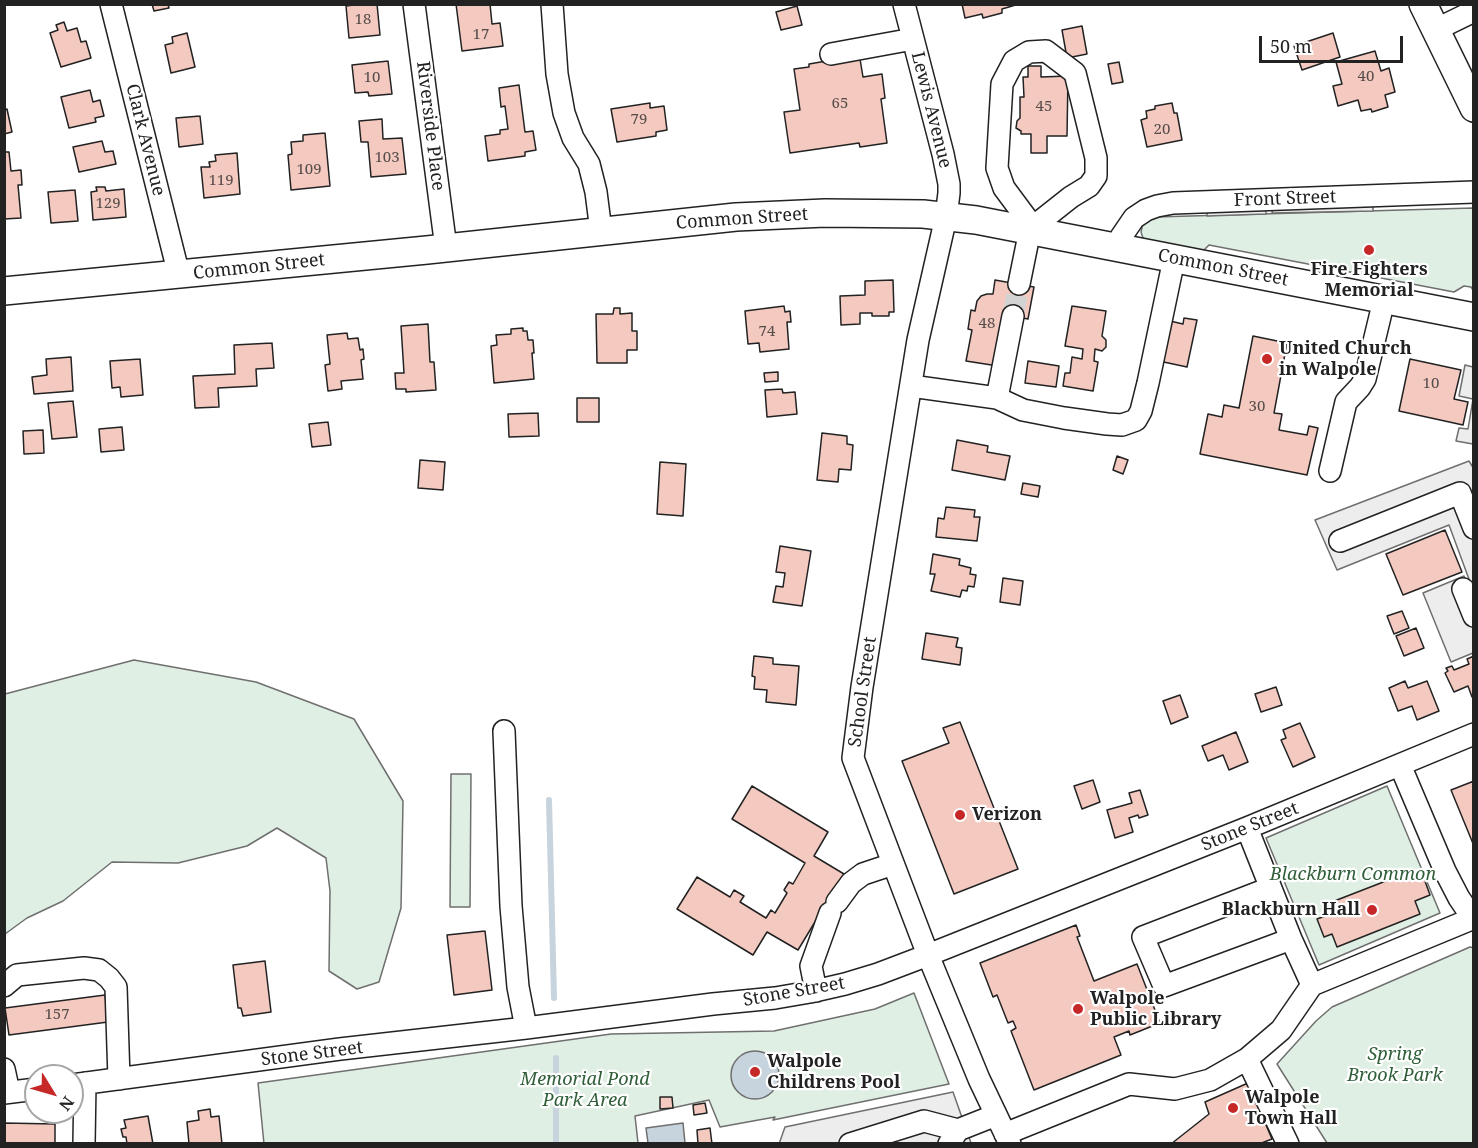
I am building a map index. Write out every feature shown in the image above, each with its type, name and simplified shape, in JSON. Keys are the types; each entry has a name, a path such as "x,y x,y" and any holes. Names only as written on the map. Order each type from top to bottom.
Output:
{"main road":[{"path":"1423,4 1473,108"},
{"name":"Common Street","path":"4,291 736,217 825,213 923,214 1032,229 1473,317"}],"street":[{"name":"Clark Avenue","path":"111,4 179,275"},
{"name":"Riverside Place","path":"414,4 446,248"},
{"path":"552,4 557,74 564,113 573,138 589,164 596,192 601,231"},
{"name":"Lewis Avenue","path":"904,4 949,184 946,217"},
{"path":"1435,30 1473,11"},
{"path":"831,54 913,39"},
{"path":"1019,284 1032,229 1071,197 1089,186 1096,176 1096,158 1076,74 1046,51 1029,52 1014,61 1002,84 997,168 1004,188 1032,229"},
{"name":"Front Street","path":"1119,248 1121,237 1134,218 1146,210 1173,202 1473,192"},
{"name":"School Street","path":"946,217 918,340 864,675 853,758 928,955 1008,1139"},
{"path":"911,386 997,398 1023,410 1064,418 1122,425 1136,420 1141,411 1148,384 1174,259"},
{"path":"1330,471 1347,402 1365,379 1384,300"},
{"path":"997,398 1013,316"},
{"path":"1340,541 1467,492 1473,528"},
{"path":"1462,589 1473,616"},
{"path":"504,731 511,906 518,987 526,1028"},
{"name":"Stone Street","path":"84,1083 340,1049 775,998 816,991 878,974 928,955 1247,828 1473,734"},
{"path":"1008,1139 1129,1084 1175,1089 1210,1080 1247,1059 1281,1030 1312,985 1473,919 1445,871 1400,765"},
{"path":"1247,828 1291,939 1312,985"},
{"path":"816,991 811,966 834,907 851,883 863,874 893,864"},
{"path":"1270,888 1143,937 1164,986 1291,939"},
{"path":"4,986 16,975 84,968 99,970 109,978 116,987 118,1079"},
{"path":"1247,1059 1285,1142"},
{"path":"4,1069 7,1092 24,1090"},
{"path":"850,1143 924,1121 954,1137 996,1115"},
{"path":"82,1124 84,1143"}],"green space":[{"path":"1473,208 1473,290 1471,287 1464,286 1454,292 1209,245 1203,251 1149,242 1143,238 1141,232 1143,223 1155,217"},
{"path":"134,660 256,682 354,719 403,801 401,908 379,982 357,989 329,971 330,891 326,858 277,828 247,846 178,863 112,862 63,901 27,918 5,934 5,694"},
{"path":"451,774 471,774 470,907 450,907"},
{"name":"Blackburn Common","path":"1387,786 1440,913 1319,965 1266,838"},
{"name":"Spring Brook Park","path":"1470,947 1474,948 1473,1143 1327,1143 1277,1064 1332,1007"},
{"name":"Memorial Pond Park Area","path":"914,993 949,1084 773,1120 775,1117 720,1127 709,1100 635,1116 638,1143 264,1144 258,1083 611,1034 774,1031 875,1009"}],"shaded area":[{"path":"1373,204 1373,211 1272,213 1273,207"},
{"path":"1266,208 1266,214 1207,216 1207,209"},
{"path":"1465,365 1473,367 1473,399 1459,396"},
{"path":"1473,399 1473,444 1456,441 1459,428 1468,429"},
{"path":"1469,461 1474,469 1473,590 1449,525 1337,570 1315,520"},
{"path":"1464,576 1473,600 1473,653 1451,662 1423,593"},
{"name":"Walpole Childrens Pool","path":"755,1051 772,1058 779,1075 772,1092 755,1099 738,1092 731,1075 738,1058"},
{"path":"953,1092 971,1143 779,1144 785,1127"},
{"path":"683,1123 685,1143 648,1143 646,1128"}],"building":[{"path":"152,4 168,4 169,8 154,11"},
{"path":"377,4 380,35 349,38 346,6"},
{"path":"456,4 490,4 492,24 500,23 503,46 462,51"},
{"path":"962,4 1019,4 1002,9 1002,13 983,18 982,14 965,18"},
{"path":"797,6 802,25 781,30 776,12"},
{"path":"64,22 67,31 77,28 81,42 86,41 91,58 61,67 50,33 58,30 56,25"},
{"path":"1082,26 1087,54 1067,58 1062,30"},
{"path":"187,33 195,67 171,73 165,45 173,43 172,37"},
{"path":"1333,33 1340,57 1302,70 1294,46"},
{"path":"1375,51 1381,71 1389,68 1395,92 1385,95 1388,107 1372,112 1371,109 1361,111 1358,100 1338,106 1333,86 1342,84 1336,62"},
{"path":"844,58 860,59 863,77 882,74 885,98 881,99 887,143 860,147 859,143 790,153 784,112 800,110 794,69"},
{"path":"388,61 392,94 369,96 368,92 355,93 352,65"},
{"path":"1119,62 1123,82 1112,84 1108,64"},
{"path":"1028,66 1041,66 1041,77 1068,76 1067,136 1047,136 1047,153 1031,153 1031,134 1021,134 1021,131 1016,128 1020,118 1020,97 1024,97 1023,77 1028,77"},
{"path":"519,85 525,132 533,131 536,150 525,152 525,156 488,161 485,136 500,134 500,130 508,129 505,106 501,107 499,88"},
{"path":"90,90 93,102 100,100 104,116 95,118 96,122 69,128 61,97"},
{"path":"650,103 650,108 664,106 667,130 656,132 656,136 617,142 611,109"},
{"path":"1172,103 1174,113 1177,113 1182,140 1147,147 1141,120 1147,118 1146,111 1155,109 1155,106"},
{"path":"7,109 12,132 4,134 4,110"},
{"path":"200,116 203,144 179,147 176,118"},
{"path":"382,119 383,139 402,138 406,174 371,177 368,142 361,142 359,121"},
{"path":"325,133 330,186 291,190 288,155 292,154 291,142 303,141 303,135"},
{"path":"102,141 105,152 113,151 116,164 79,172 73,147"},
{"path":"4,152 9,152 11,171 21,170 22,185 18,185 21,218 4,219"},
{"path":"237,153 240,194 204,198 201,167 210,167 209,162 216,161 215,155"},
{"path":"96,187 105,187 106,191 124,189 126,217 93,220 91,192 97,191"},
{"path":"75,190 78,221 51,223 48,192"},
{"path":"893,280 894,312 889,312 889,316 860,313 860,324 841,325 840,296 865,295 865,281"},
{"path":"995,280 1034,287 1028,319 1007,315 998,366 966,361 972,330 968,329 971,310 975,311 977,301 981,296 993,294"},
{"path":"784,306 785,312 790,311 791,322 787,322 789,349 760,352 759,343 748,344 745,311"},
{"path":"1072,306 1106,311 1102,336 1106,340 1106,347 1102,351 1095,349 1094,361 1098,362 1093,391 1063,386 1065,373 1070,373 1072,357 1082,359 1083,349 1065,346"},
{"path":"614,308 620,308 620,314 632,313 632,331 637,331 637,350 627,350 627,363 597,363 596,314 613,314"},
{"path":"1184,318 1197,320 1187,367 1159,361 1170,321 1183,324"},
{"path":"428,324 430,362 434,362 436,390 406,392 406,389 396,389 395,373 404,373 401,326"},
{"path":"523,328 523,331 527,331 528,340 533,340 534,379 494,383 491,346 497,345 496,335 511,334 511,329"},
{"path":"347,333 348,339 358,338 360,350 363,349 364,359 361,360 363,379 341,381 342,389 328,391 325,365 330,364 327,335"},
{"path":"1253,336 1287,343 1274,413 1282,414 1279,430 1307,435 1309,426 1318,428 1307,475 1200,454 1208,414 1222,417 1224,405 1239,408"},
{"path":"272,343 274,368 256,369 257,386 218,388 219,407 195,408 193,376 235,374 234,345"},
{"path":"71,357 73,391 34,394 32,377 47,375 46,359"},
{"path":"140,359 143,395 121,397 120,387 112,388 110,361"},
{"path":"1410,359 1461,370 1454,399 1468,402 1463,425 1399,411"},
{"path":"1028,361 1059,366 1056,387 1025,383"},
{"path":"778,372 778,381 765,382 764,373"},
{"path":"782,389 783,393 795,392 797,414 767,417 765,390"},
{"path":"577,398 599,398 599,422 577,422"},
{"path":"73,401 77,437 52,439 48,403"},
{"path":"538,413 539,436 509,437 508,414"},
{"path":"328,422 331,445 312,447 309,424"},
{"path":"122,427 124,450 101,452 99,429"},
{"path":"43,430 44,453 24,454 23,431"},
{"path":"822,433 847,436 847,444 853,445 851,470 839,469 838,482 817,480"},
{"path":"957,440 988,446 987,452 1010,456 1005,480 952,470"},
{"path":"1117,456 1128,460 1123,474 1113,470"},
{"path":"420,460 445,462 443,490 418,488"},
{"path":"660,462 686,464 683,516 657,514"},
{"path":"1023,483 1040,486 1038,497 1021,494"},
{"path":"946,507 975,510 974,517 980,517 977,541 936,537 938,518 944,519"},
{"path":"1445,530 1462,572 1403,595 1386,554"},
{"path":"780,546 811,551 802,606 773,602 776,586 783,587 785,573 776,572"},
{"path":"933,554 960,559 959,565 971,568 970,574 976,575 974,587 968,586 967,591 962,590 960,597 931,591 935,574 930,574"},
{"path":"1003,578 1023,581 1020,605 1000,602"},
{"path":"1402,611 1409,628 1394,634 1387,616"},
{"path":"1416,628 1424,648 1404,656 1396,636"},
{"path":"926,633 958,638 956,647 962,648 960,665 922,659"},
{"path":"754,656 773,658 773,664 799,666 796,705 766,702 767,690 754,689 755,677 752,676"},
{"path":"1474,656 1474,696 1472,697 1468,686 1454,692 1445,673 1448,671 1446,668 1452,666 1454,670 1469,664 1467,659"},
{"path":"1405,681 1408,688 1427,681 1439,711 1417,720 1412,706 1398,711 1389,688"},
{"path":"1276,687 1282,705 1261,712 1255,694"},
{"path":"1180,695 1188,717 1171,724 1163,701"},
{"name":"Verizon","path":"960,722 1018,869 954,894 902,761 949,743 943,728"},
{"path":"1300,723 1315,757 1293,767 1281,740 1286,738 1283,730"},
{"path":"1236,732 1248,762 1229,770 1223,755 1208,761 1202,746"},
{"path":"1093,780 1100,802 1082,809 1074,786"},
{"path":"1474,781 1474,846 1451,790"},
{"path":"752,786 828,832 814,856 844,874 798,950 767,932 753,955 677,909 697,877 730,897 734,890 744,896 740,902 766,918 771,910 775,913 787,893 784,890 789,882 793,884 805,863 732,819"},
{"path":"1140,790 1148,815 1129,818 1133,832 1115,838 1107,810 1132,803 1129,793"},
{"name":"Blackburn Hall","path":"1422,873 1430,895 1415,901 1420,914 1337,947 1332,934 1324,937 1317,919 1328,915 1324,905 1404,874 1407,880"},
{"name":"Walpole Public Library","path":"1076,925 1080,936 1077,937 1094,981 1137,964 1160,1023 1130,1035 1129,1031 1114,1037 1121,1055 1034,1090 1011,1031 1016,1028 1013,1021 1008,1023 997,995 993,997 980,963"},
{"path":"485,931 492,990 454,995 447,935"},
{"path":"265,961 271,1012 243,1016 241,1008 238,1008 233,965"},
{"path":"105,995 108,1022 9,1035 5,1008"},
{"name":"Walpole Town Hall","path":"1248,1083 1272,1139 1259,1144 1171,1144 1209,1114 1205,1102"},
{"path":"660,1097 672,1097 673,1108 660,1109"},
{"path":"705,1103 707,1113 694,1115 693,1105"},
{"path":"210,1109 211,1117 219,1116 222,1144 189,1144 187,1122 199,1120 198,1111"},
{"path":"148,1116 153,1144 127,1144 121,1129 126,1128 124,1120"},
{"path":"4,1123 55,1124 55,1144 4,1144"},
{"path":"710,1128 712,1144 698,1144 697,1130"}],"waterway":[{"path":"549,800 554,998"},
{"path":"556,1058 556,1144"}],"tunnel":[{"path":"1013,316 1019,284"}],"place":[{"name":"Fire Fighters Memorial","path":"1369,250"},
{"name":"United Church in Walpole","path":"1267,359"},
{"name":"Verizon","path":"960,815"},
{"name":"Blackburn Hall","path":"1372,910"},
{"name":"Walpole Public Library","path":"1078,1009"},
{"name":"Walpole Childrens Pool","path":"755,1072"},
{"name":"Walpole Town Hall","path":"1233,1108"}]}
